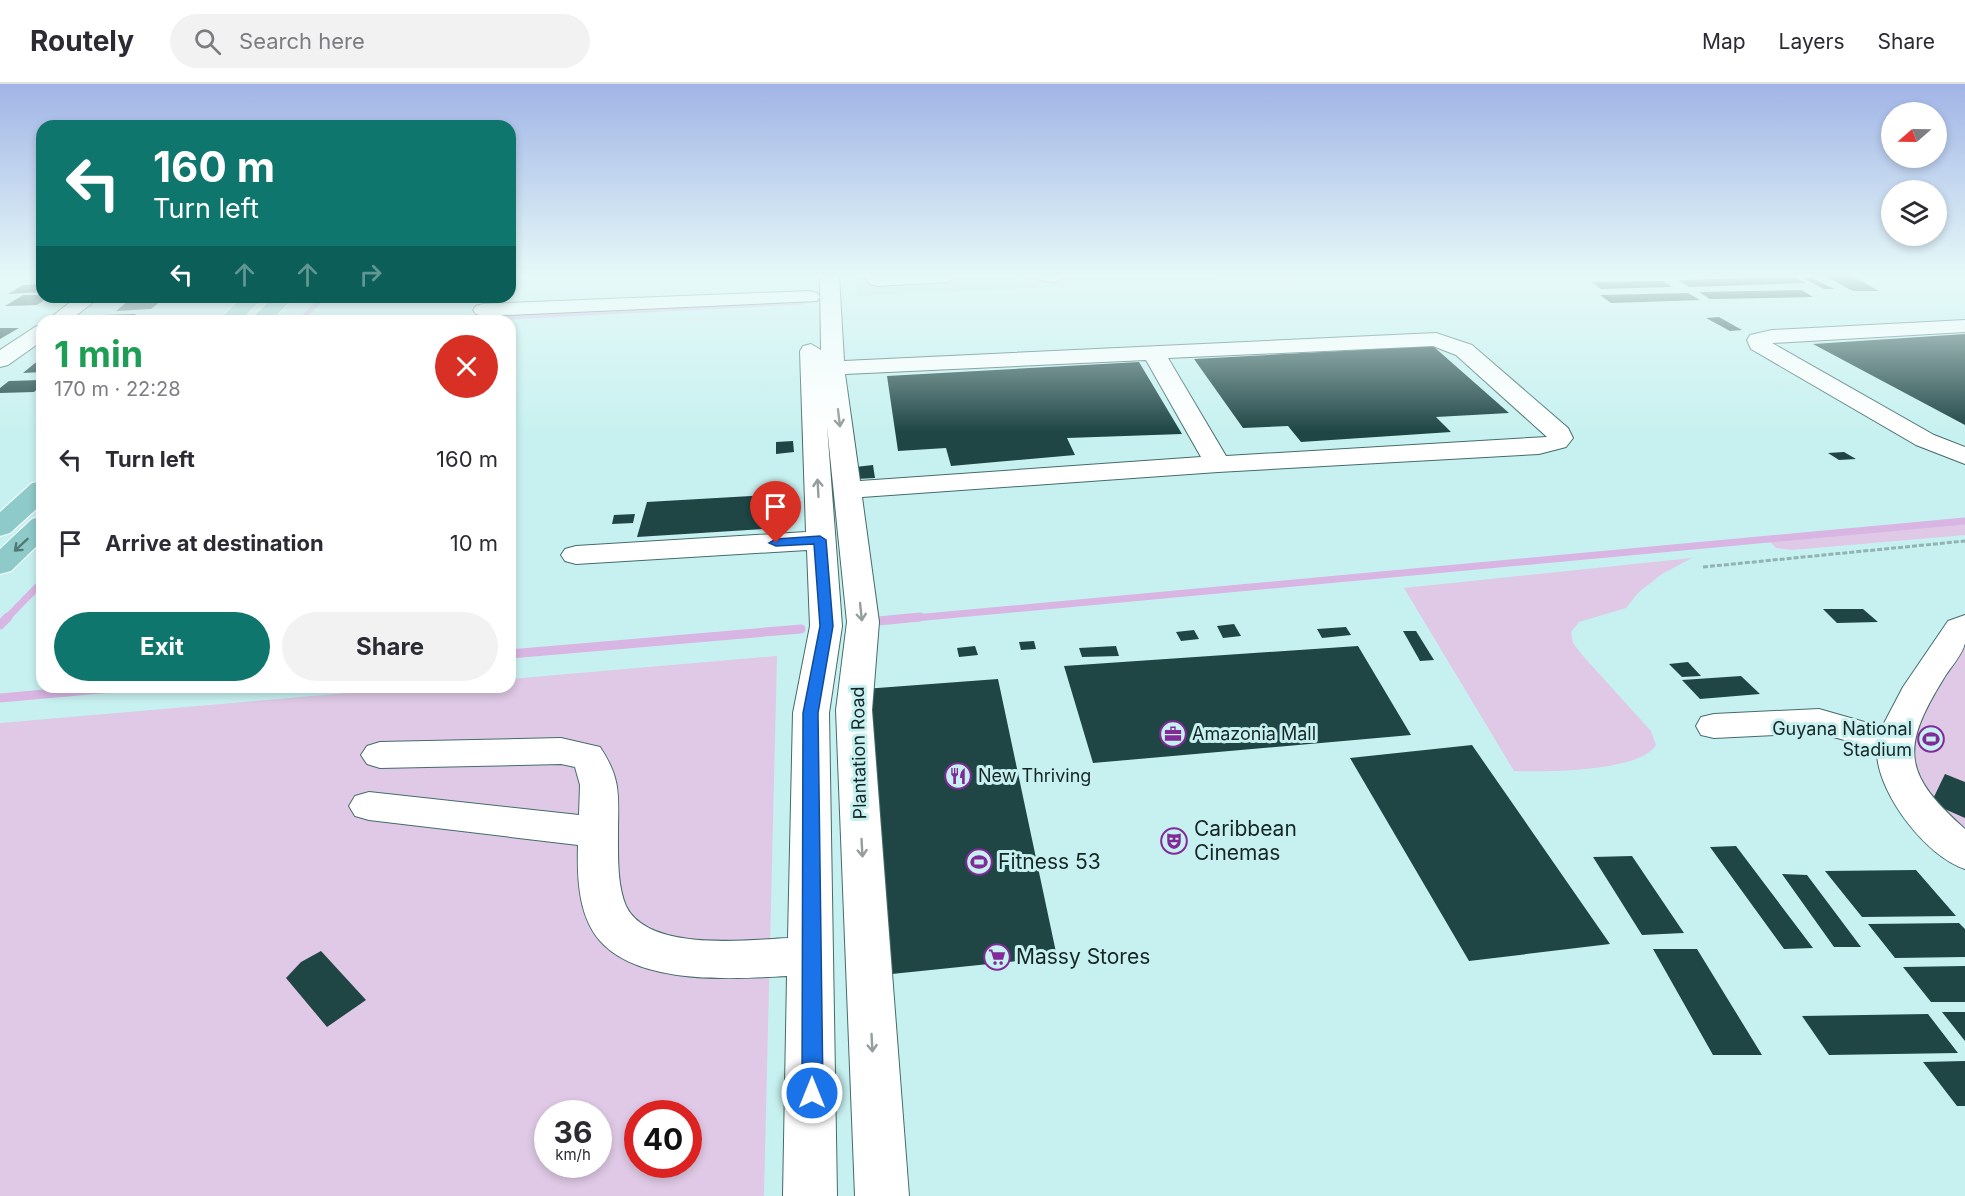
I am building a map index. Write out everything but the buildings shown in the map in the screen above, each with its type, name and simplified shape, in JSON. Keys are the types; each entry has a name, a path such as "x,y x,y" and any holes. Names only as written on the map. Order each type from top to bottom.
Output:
{"main road":[{"path":"0,527 36,494"},
{"path":"0,565 36,531"}],"street":[{"name":"Plantation Road","path":"810,1196 811,713 826,626 820,540 823,368 820,328"},
{"path":"1928,328 1772,336 1758,340 1759,344 1925,440 1965,456"},
{"path":"0,360 36,335"},
{"path":"823,368 1436,339 1464,350 1559,433 1560,438 1557,442 1539,446 1218,464 848,490"},
{"path":"1153,352 1218,464"},
{"name":"Plantation Road","path":"823,368 848,490 863,622 854,710 882,1196"},
{"path":"576,555 820,540"},
{"path":"1965,625 1960,628 1922,687 1899,730 1894,748 1903,786 1918,806 1965,853"},
{"path":"1714,726 1819,721 1860,732 1894,748"},
{"path":"380,755 561,751 587,756 597,770 602,793 598,832 599,878 606,913 618,931 638,946 661,954 693,959 812,956"},
{"path":"369,806 598,832"}],"path":[{"path":"1703,567 1965,541"}],"shaded area":[{"path":"1965,518 1965,535 1792,550 1776,548 1768,540 1943,523"},
{"path":"1692,558 1662,574 1639,592 1626,608 1579,622 1571,632 1573,643 1651,731 1656,745 1647,754 1631,761 1590,768 1514,771 1404,588"},
{"name":"Guyana National Stadium","path":"1965,625 1965,853 1918,806 1899,730"},
{"path":"777,656 764,1196 0,1196 0,723 348,693 516,693 516,678"}],"waterway":[{"path":"904,619 1965,521"},
{"path":"6,619 36,588"},
{"path":"878,621 920,617"},
{"path":"0,625 6,619"},
{"path":"516,653 801,629"},
{"path":"0,698 56,693"}],"place":[{"name":"Amazonia Mall","path":"1173,734"},
{"name":"Guyana National Stadium","path":"1931,739"},
{"name":"New Thriving","path":"958,776"},
{"name":"Caribbean Cinemas","path":"1174,841"},
{"name":"Fitness 53","path":"979,862"},
{"name":"Massy Stores","path":"997,957"}],"route":[{"path":"776,543 820,540 826,626 811,713 812,1093"}]}
